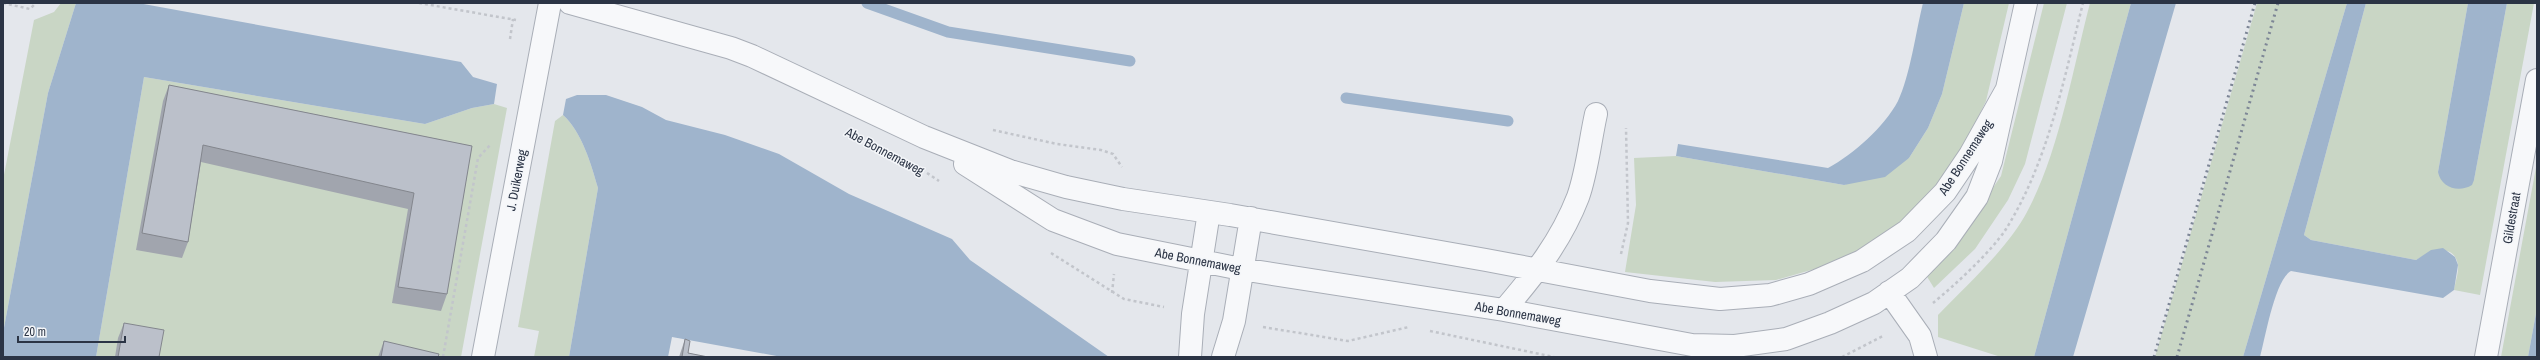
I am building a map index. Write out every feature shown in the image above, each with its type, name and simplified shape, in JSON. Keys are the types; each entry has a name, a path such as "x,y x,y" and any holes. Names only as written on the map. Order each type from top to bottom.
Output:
{"street":[{"name":"J. Duikerweg","path":"483,357 550,3"},
{"name":"Abe Bonnemaweg","path":"570,3 745,53 818,85 924,137 1036,179 1123,199 1251,218 1538,269 1650,291 1720,299 1770,295 1809,284 1862,261 1907,231 1946,192 1970,155 2007,89"},
{"name":"Abe Bonnemaweg","path":"924,137 1053,220 1117,244 1201,262 1504,310 1692,345 1735,346 1786,339 1830,323 1874,303 1910,278 1946,241 1977,197 1991,161 2026,3"},
{"name":"Gildestraat","path":"2486,357 2537,80"},
{"path":"1504,310 1538,269 1561,235 1578,196 1596,114"},
{"path":"1190,357 1193,314 1209,212"},
{"path":"1223,357 1234,322 1241,269 1251,218"},
{"path":"1889,292 1920,336 1926,357"}],"path":[{"path":"3,3 30,9 36,3"},
{"path":"419,3 476,13"},
{"path":"510,42 513,19"},
{"path":"1614,284 1628,223 1626,127"},
{"path":"443,357 478,158 494,141"},
{"name":"Abe Bonnemaweg","path":"921,169 941,182"},
{"path":"1046,250 1112,293 1124,299 1171,309"},
{"path":"1258,326 1348,341 1409,327 1417,328"},
{"path":"1424,330 1554,357"}],"green space":[{"path":"61,3 76,3 48,93 3,333 3,180 34,20 54,12"},
{"path":"1964,3 2009,3 1986,101 1960,154 1929,199 1877,240 1832,264 1776,280 1715,282 1625,272 1636,205 1634,158 1676,156 1844,185 1909,158 1928,128 1942,94"},
{"path":"2044,3 2067,3 2025,164 2008,200 1975,249 1934,288 1926,275 1954,245 2001,176"},
{"path":"2090,3 2131,3 2034,357 2001,357 1938,337 1938,315 1986,266 2009,239 2019,226 2038,189 2057,137"},
{"path":"2257,3 2347,3 2243,357 2155,357"},
{"path":"2366,3 2468,3 2438,172 2474,180 2507,3 2534,3 2480,295 2454,290 2458,265 2456,258 2452,253 2440,250 2427,254 2416,260 2311,240 2304,235"},
{"path":"144,77 425,124 472,108 494,104 507,108 461,357 96,357"},
{"path":"563,115 576,130 581,139 598,188 569,357 534,357 539,331 518,327 555,121"},
{"path":"2537,162 2537,308 2528,357 2501,357"}],"water":[{"path":"76,3 138,3 461,62 473,77 497,84 494,104 472,108 425,124 144,77 96,357 3,357 3,333 48,93"},
{"path":"1923,3 1964,3 1942,94 1928,128 1909,158 1885,177 1844,185 1676,156 1678,144 1828,168 1838,162 1858,148 1877,130 1898,101 1906,79"},
{"path":"2131,3 2176,3 2073,357 2034,357"},
{"path":"2347,3 2366,3 2304,235 2311,240 2416,260 2431,250 2443,248 2455,257 2458,265 2454,290 2443,298 2291,271 2285,276 2275,297 2260,357 2243,357"},
{"path":"2468,3 2507,3 2474,180 2472,185 2462,189 2456,189 2451,188 2443,182 2438,172"},
{"path":"577,95 606,95 642,107 666,120 725,135 779,154 849,194 952,239 970,260 1109,357 782,357 672,337 668,357 569,357 598,188 581,139 570,122 563,115 566,99"},
{"path":"2537,308 2537,357 2528,357"}],"building":[{"path":"169,85 472,146 447,294 398,287 414,193 203,145 188,242 142,233"},
{"path":"124,323 164,330 159,357 118,357"},
{"path":"685,339 690,341 688,353 708,357 682,357"},
{"path":"384,341 439,354 438,357 381,357"}],"waterway":[{"path":"867,3 948,32 1130,61"},
{"path":"1346,98 1508,121"}],"railway":[{"path":"2154,357 2255,3"},
{"path":"2177,357 2278,3"}]}
